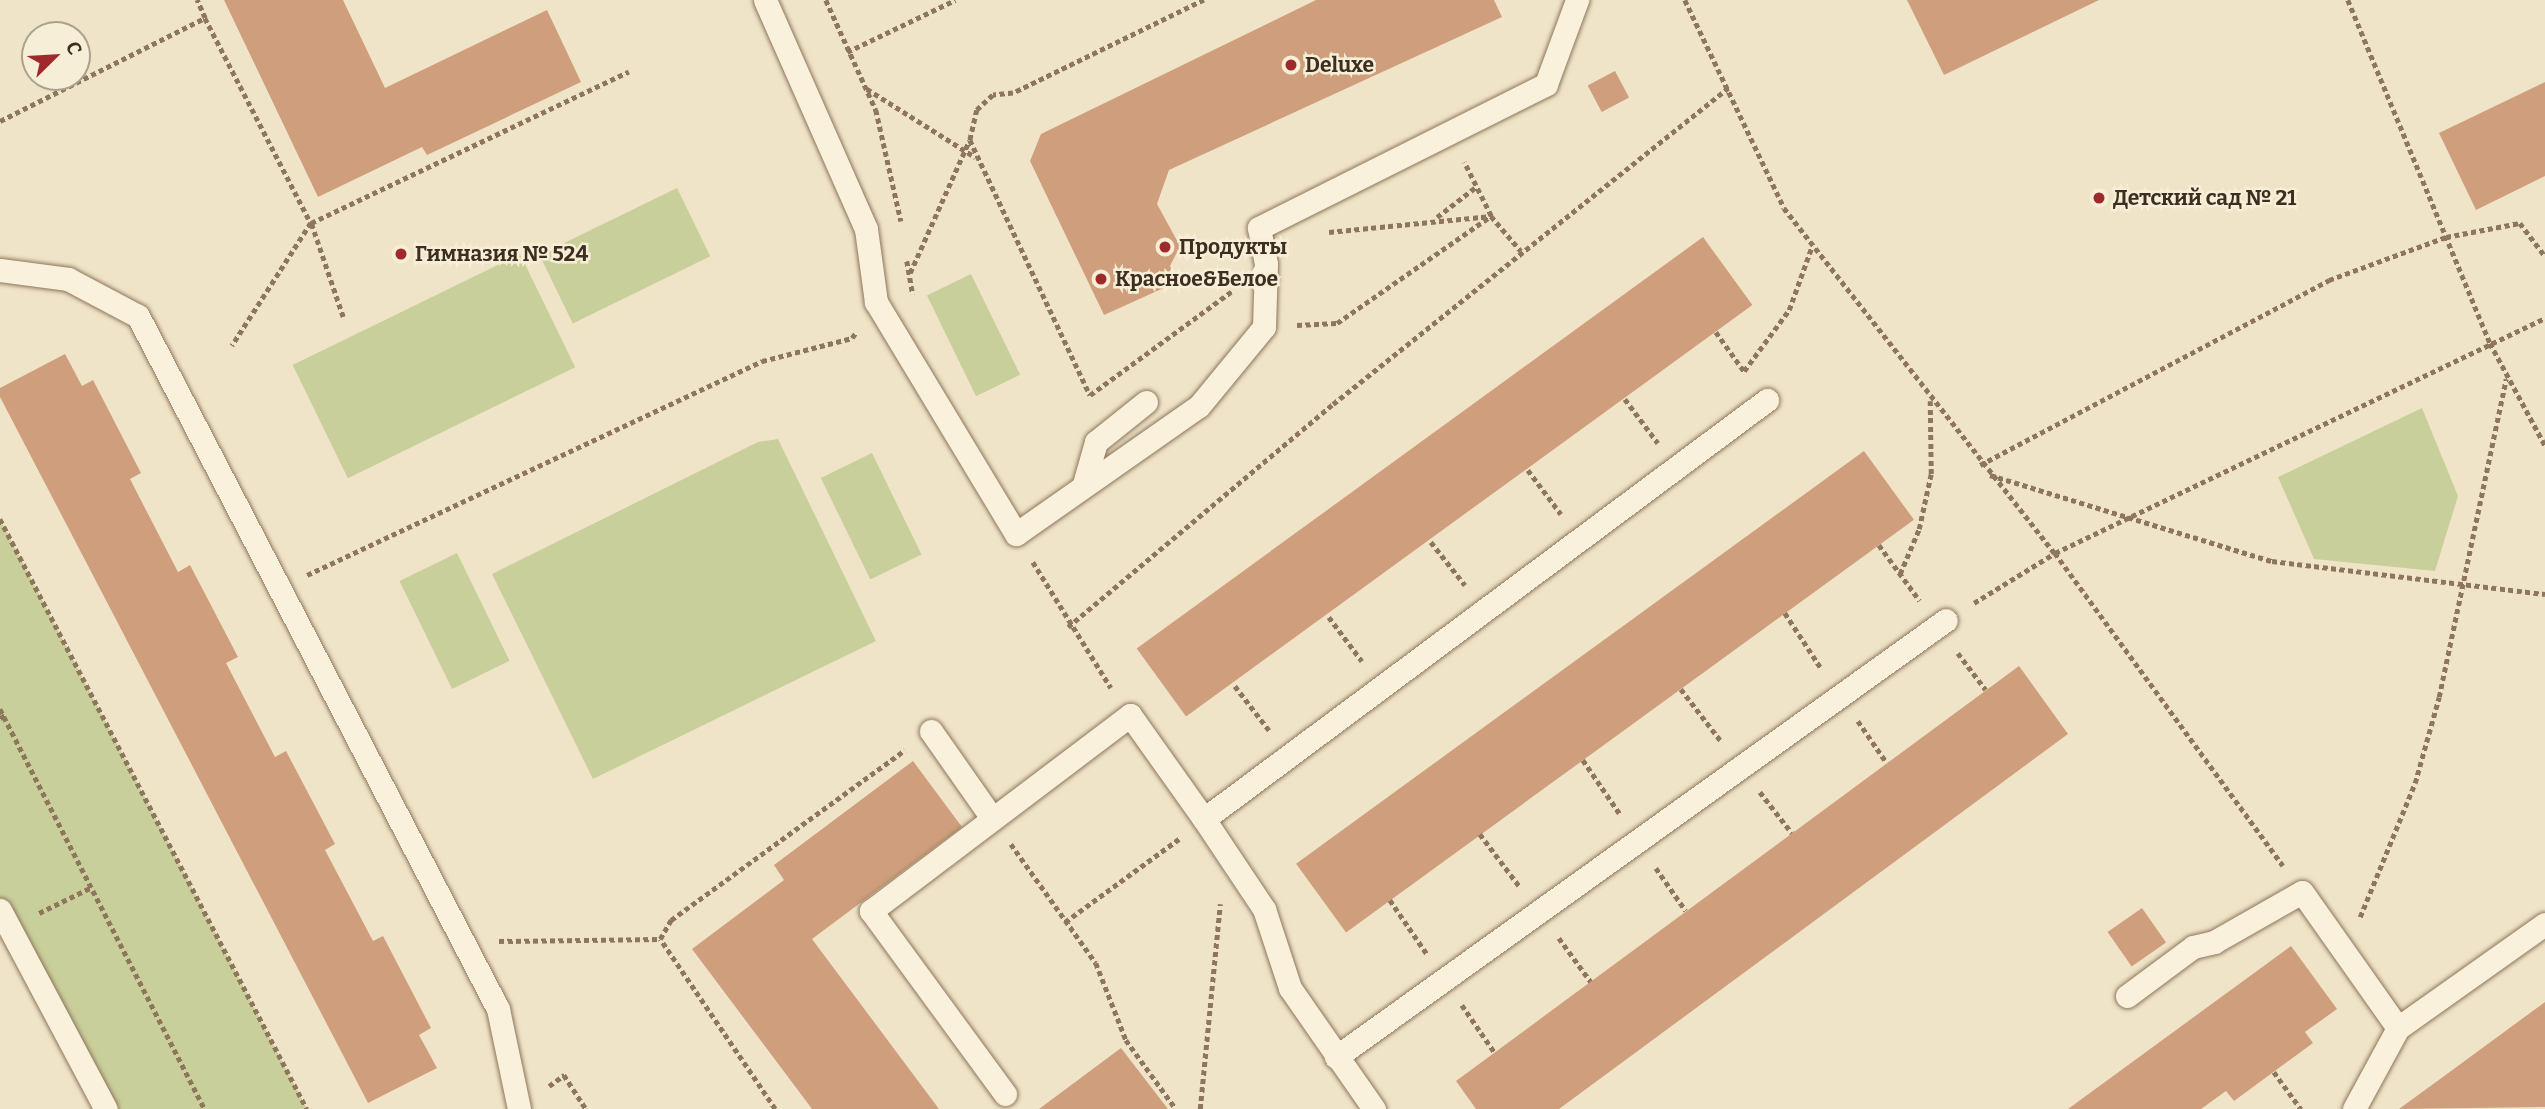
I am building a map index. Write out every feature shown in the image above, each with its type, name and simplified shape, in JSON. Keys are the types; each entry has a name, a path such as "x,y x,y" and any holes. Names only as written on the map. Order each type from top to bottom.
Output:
{"lane":[{"path":"765,0 866,229 876,302 1016,534 1199,406 1264,327 1266,264 1259,228 1546,84 1577,0"},
{"path":"0,270 68,279 138,316 498,1009 519,1109"},
{"path":"1204,819 1767,400"},
{"path":"1084,484 1096,442 1146,402"},
{"path":"1336,1057 1946,620"},
{"path":"1005,1094 871,912 1130,715 1225,848 1264,909 1290,988 1374,1109"},
{"path":"931,731 992,818"},
{"path":"2127,996 2193,947 2214,942 2302,892 2347,949 2398,1028"},
{"path":"5,919 106,1109"},
{"path":"2354,1109 2398,1028 2545,924"}],"path":[{"path":"197,0 311,223 343,317"},
{"path":"826,0 847,52 866,88 904,237"},
{"path":"847,52 954,0"},
{"path":"909,274 970,140 977,110 993,95 1013,93 1204,0"},
{"path":"1685,0 1784,208 1987,474 2055,553 2302,892"},
{"path":"2348,0 2490,344 2506,379 2545,445"},
{"path":"0,121 205,18"},
{"path":"232,346 311,223 629,71"},
{"path":"866,88 977,158"},
{"path":"1068,627 1521,251 1728,88"},
{"path":"1449,133 1491,216 1521,251"},
{"path":"970,140 1090,395 1266,264"},
{"path":"1437,218 1476,187"},
{"path":"1321,234 1437,218 1491,216"},
{"path":"1264,327 1338,323 1491,216"},
{"path":"1980,465 2329,280 2446,237 2520,223 2545,256"},
{"path":"1745,371 1789,310 1812,245"},
{"path":"906,250 909,274 920,308"},
{"path":"1946,620 2055,553 2545,318"},
{"path":"296,580 762,361 852,338 859,327"},
{"path":"1716,332 1767,400"},
{"path":"2347,949 2415,783 2462,585 2506,379"},
{"path":"1625,398 1676,468"},
{"path":"1900,574 1919,529 1931,474 1930,400"},
{"path":"1528,470 1579,540"},
{"path":"1987,474 2272,561 2545,594"},
{"path":"0,519 307,1109"},
{"path":"1016,534 1068,627 1130,715"},
{"path":"1431,541 1484,610"},
{"path":"1329,617 1382,687"},
{"path":"1235,686 1289,756"},
{"path":"0,709 7,715 205,1109"},
{"path":"0,718 7,715"},
{"path":"660,939 671,920 931,731"},
{"path":"992,818 1096,963 1125,1040 1176,1109"},
{"path":"1065,922 1204,819"},
{"path":"1200,1109 1225,848"},
{"path":"5,919 92,887"},
{"path":"471,956 506,937 660,939"},
{"path":"660,939 775,1109"},
{"path":"2274,1072 2301,1109"},
{"path":"564,1075 586,1109"}],"green space":[{"path":"677,188 710,256 573,323 539,255"},
{"path":"520,254 575,367 348,478 293,365"},
{"path":"971,274 1020,375 976,396 927,295"},
{"path":"2422,408 2458,496 2435,571 2314,559 2278,477"},
{"path":"778,439 876,641 593,779 492,574 758,442"},
{"path":"872,453 922,555 870,580 821,478"},
{"path":"0,519 307,1109 106,1109 0,913"},
{"path":"457,553 510,661 452,689 399,581"}],"building":[{"path":"224,0 343,0 385,88 547,10 581,82 427,155 422,147 318,197"},
{"path":"1316,0 1494,0 1502,17 1169,170 1157,204 1180,246 1170,266 1177,282 1104,315 1030,161 1041,134"},
{"path":"1907,0 2099,0 1944,75"},
{"path":"1615,71 1629,97 1602,112 1588,86"},
{"path":"2545,82 2545,176 2476,210 2439,133"},
{"path":"1703,237 1752,305 1186,716 1137,648"},
{"path":"65,354 82,386 93,380 141,473 130,479 178,572 190,565 238,657 226,663 275,757 286,751 335,844 325,850 373,941 383,936 431,1028 419,1035 437,1068 368,1103 0,397 0,388"},
{"path":"1864,451 1914,520 1346,932 1296,864"},
{"path":"2019,666 2068,734 1559,1109 1476,1109 1456,1081"},
{"path":"913,761 962,827 812,939 939,1109 812,1109 692,949 784,880 774,865"},
{"path":"2142,908 2166,942 2132,966 2108,932"},
{"path":"2291,946 2337,1009 2305,1032 2313,1043 2234,1101 2226,1091 2201,1109 2068,1109"},
{"path":"2545,1002 2545,1107 2399,1109 2436,1082"},
{"path":"1121,1048 1168,1109 1039,1109"}],"place":[{"name":"Deluxe","path":"1291,65"},
{"name":"Детский сад № 21","path":"2099,198"},
{"name":"Продукты","path":"1165,247"},
{"name":"Гимназия № 524","path":"401,254"},
{"name":"Красное&Белое","path":"1101,279"}]}
